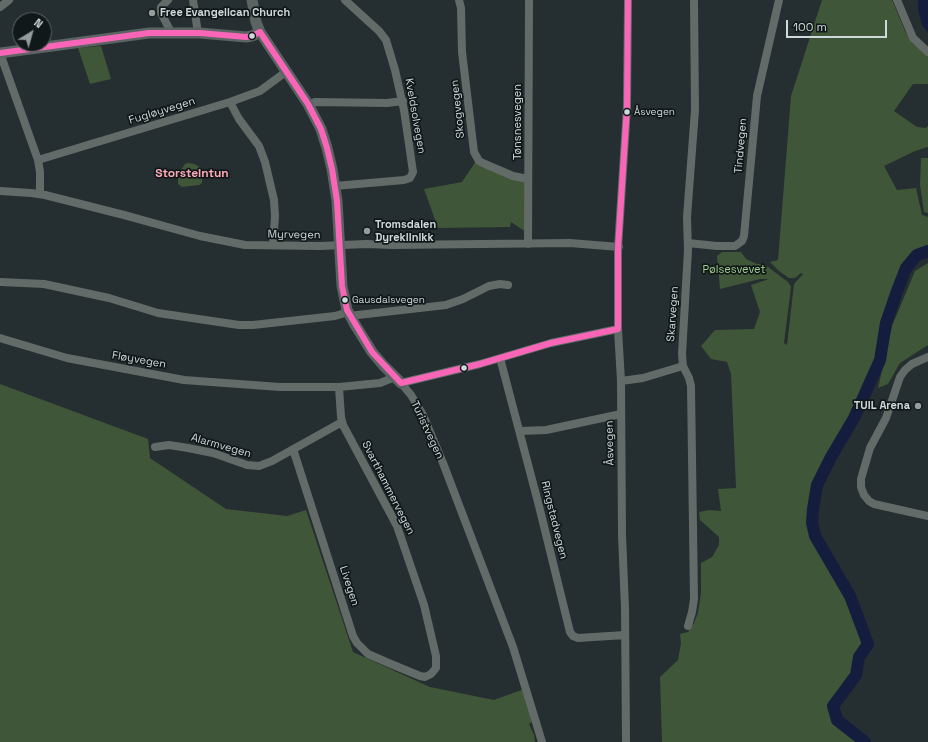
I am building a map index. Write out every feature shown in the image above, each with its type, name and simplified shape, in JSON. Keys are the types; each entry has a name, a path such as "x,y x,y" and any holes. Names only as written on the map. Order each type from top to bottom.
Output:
{"street":[{"path":"0,7 9,0"},
{"path":"168,0 161,7 161,13 171,32"},
{"path":"193,0 198,33"},
{"name":"Turistvegen","path":"252,0 256,22 260,32 308,104 325,142 335,186 342,286 348,314 372,352 411,395 422,414 443,463 513,647 542,742"},
{"name":"Kveldsolvegen","path":"335,186 398,181 410,177 413,169 403,102 385,37 345,0"},
{"name":"Skogvegen","path":"459,0 461,8 462,52 474,152 479,161 485,164 513,176 528,179"},
{"name":"Tønsnesvegen","path":"528,244 529,0"},
{"name":"Åsvegen","path":"626,742 621,381 618,329 619,246 627,107 628,0"},
{"name":"Skarvegen","path":"688,626 694,602 691,386 683,366 682,350 688,243 687,217 695,95 694,0"},
{"name":"Tindvegen","path":"688,243 736,246 742,241 744,236 757,96 779,0"},
{"path":"897,0 913,38 928,52"},
{"path":"40,194 40,172 38,160 0,53 131,34 171,32 246,37 260,32"},
{"name":"Fugløyvegen","path":"38,160 230,102 260,91 287,71"},
{"path":"230,102 239,119 259,146 265,162 274,200 275,221 273,246"},
{"path":"308,104 316,102 403,102"},
{"name":"Myrvegen","path":"0,191 40,194 124,215 206,238 237,244 273,246 340,246 346,244 570,243 619,246"},
{"path":"0,282 44,284 109,298 158,313 239,325 253,325 446,305 463,299 489,286 500,284 508,285"},
{"name":"Fløyvegen","path":"0,338 67,358 184,380 280,387 339,387 398,380 500,358 551,343 618,329"},
{"path":"928,357 912,364 900,377 886,418 870,448 861,479 861,487 864,495 874,504 928,516"},
{"name":"Ringstadvegen","path":"500,358 520,431 570,632 573,636 579,638 625,635"},
{"path":"621,381 643,378 683,366"},
{"name":"Svarthammervegen","path":"339,387 342,422 400,533 429,621 436,652 436,669"},
{"path":"520,431 546,430 621,414"},
{"name":"Alarmvegen","path":"155,447 169,445 188,448 213,453 253,466 264,465 342,422"},
{"name":"Livegen","path":"293,450 353,636 359,646 371,655 420,676 428,676 436,669"}],"green space":[{"name":"Pølsesvevet","path":"822,0 892,0 905,31 912,43 928,55 928,84 913,84 894,111 917,127 926,128 928,126 928,147 915,151 884,166 897,190 916,188 922,215 928,217 928,248 915,252 903,263 881,322 875,357 851,417 817,485 813,510 812,524 814,537 850,597 868,645 859,658 856,676 833,706 837,721 864,742 662,742 660,677 678,660 681,643 680,634 688,632 698,613 701,593 701,563 712,557 719,545 719,537 700,520 699,512 709,510 721,511 718,489 736,488 731,374 727,362 711,359 701,346 715,330 754,329 760,312 751,285 769,279 760,279 720,289 717,256 722,252 741,252 746,259 757,264 764,264 788,282 791,287 784,343 787,345 794,284 803,274 801,273 795,278 789,278 770,262 778,260 791,96"},
{"path":"101,46 111,79 90,84 78,48"},
{"path":"921,158 928,158 928,213 924,212 920,185"},
{"path":"476,161 526,182 526,232 511,222 510,227 438,228 424,189 462,182"},
{"path":"188,163 200,167 202,183 199,185 182,187 178,184 178,174 185,164"},
{"path":"928,263 928,345 900,363 888,384 878,388 892,326 915,271"},
{"path":"0,384 148,439 150,458 226,509 287,516 306,510 353,652 430,687 494,700 524,689 532,722 529,724 534,735 535,742 0,742"}],"water":[{"path":"918,0 928,0 928,32 922,25 918,9"},
{"path":"928,248 928,257 919,259 906,268 917,255"}],"waterway":[{"path":"865,742 837,720 833,706 856,675 859,657 868,644 850,596 815,536 812,523 813,509 817,485 831,457 854,418 880,360 886,323 906,268 917,255 928,251"}],"transit line":[{"path":"0,53 149,33 200,33 246,37 260,32 308,104 321,129 327,148 337,201 342,286 347,310 372,352 401,383 480,364 551,343 618,329 618,248 627,107 628,0"}],"place":[{"name":"Free Evangelican Church","path":"152,13"},
{"name":"Åsvegen","path":"627,112"},
{"name":"Tromsdalen Dyreklinikk","path":"367,231"},
{"name":"Gausdalsvegen","path":"345,300"},
{"name":"TUIL Arena","path":"918,406"}],"district":[{"name":"Storsteintun","path":"192,174"}]}
